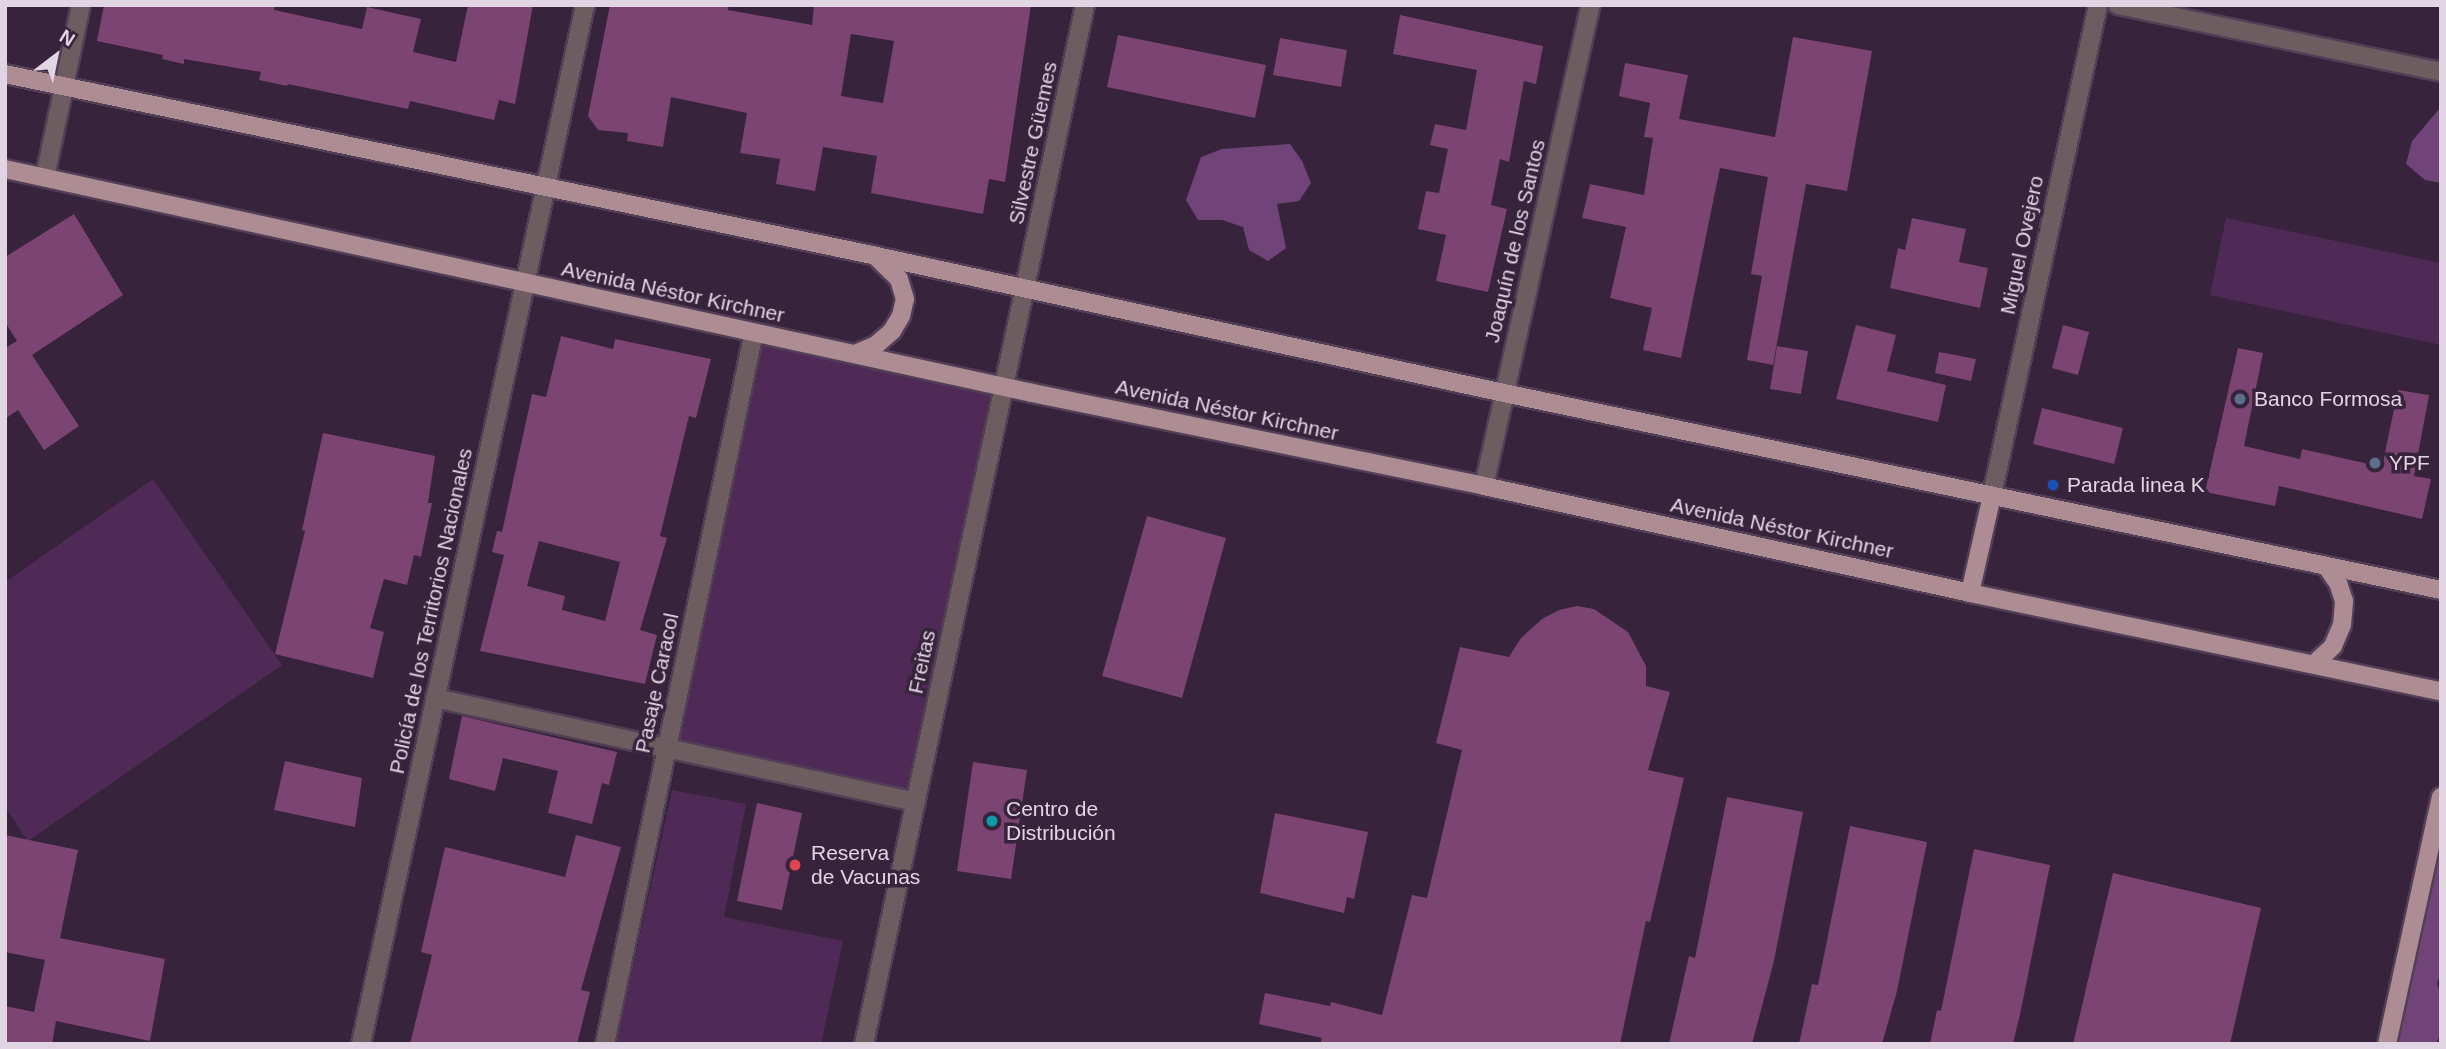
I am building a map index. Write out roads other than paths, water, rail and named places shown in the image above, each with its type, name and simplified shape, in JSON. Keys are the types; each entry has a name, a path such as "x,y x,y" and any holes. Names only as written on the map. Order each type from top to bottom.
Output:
{"main road":[{"path":"5,74 872,255 1504,393 2441,590"},
{"name":"Avenida Néstor Kirchner","path":"5,169 1005,387 1484,486 1970,593 2441,691"},
{"path":"855,354 876,345 892,331 901,316 905,299 899,279 891,268 872,255"},
{"path":"1970,593 1992,495"},
{"path":"2314,664 2333,646 2342,625 2344,601 2338,583 2327,567"},
{"path":"2387,1044 2441,797"}],"street":[{"path":"45,177 80,5"},
{"name":"Policía de los Territorios Nacionales","path":"361,1044 584,5"},
{"name":"Silvestre Güemes","path":"1026,289 1085,5"},
{"name":"Joaquín de los Santos","path":"1484,486 1591,5"},
{"name":"Miguel Ovejero","path":"1992,495 2098,5"},
{"path":"2118,5 2441,72"},
{"name":"Freitas","path":"864,1044 1026,289"},
{"name":"Pasaje Caracol","path":"606,1044 754,332"},
{"path":"435,698 916,802"}],"place":[{"name":"Banco Formosa","path":"2240,399"},
{"name":"YPF","path":"2375,463"},
{"name":"Parada linea K","path":"2053,485"},
{"name":"Centro de Distribución","path":"992,821"},
{"name":"Reserva de Vacunas","path":"795,865"}]}
